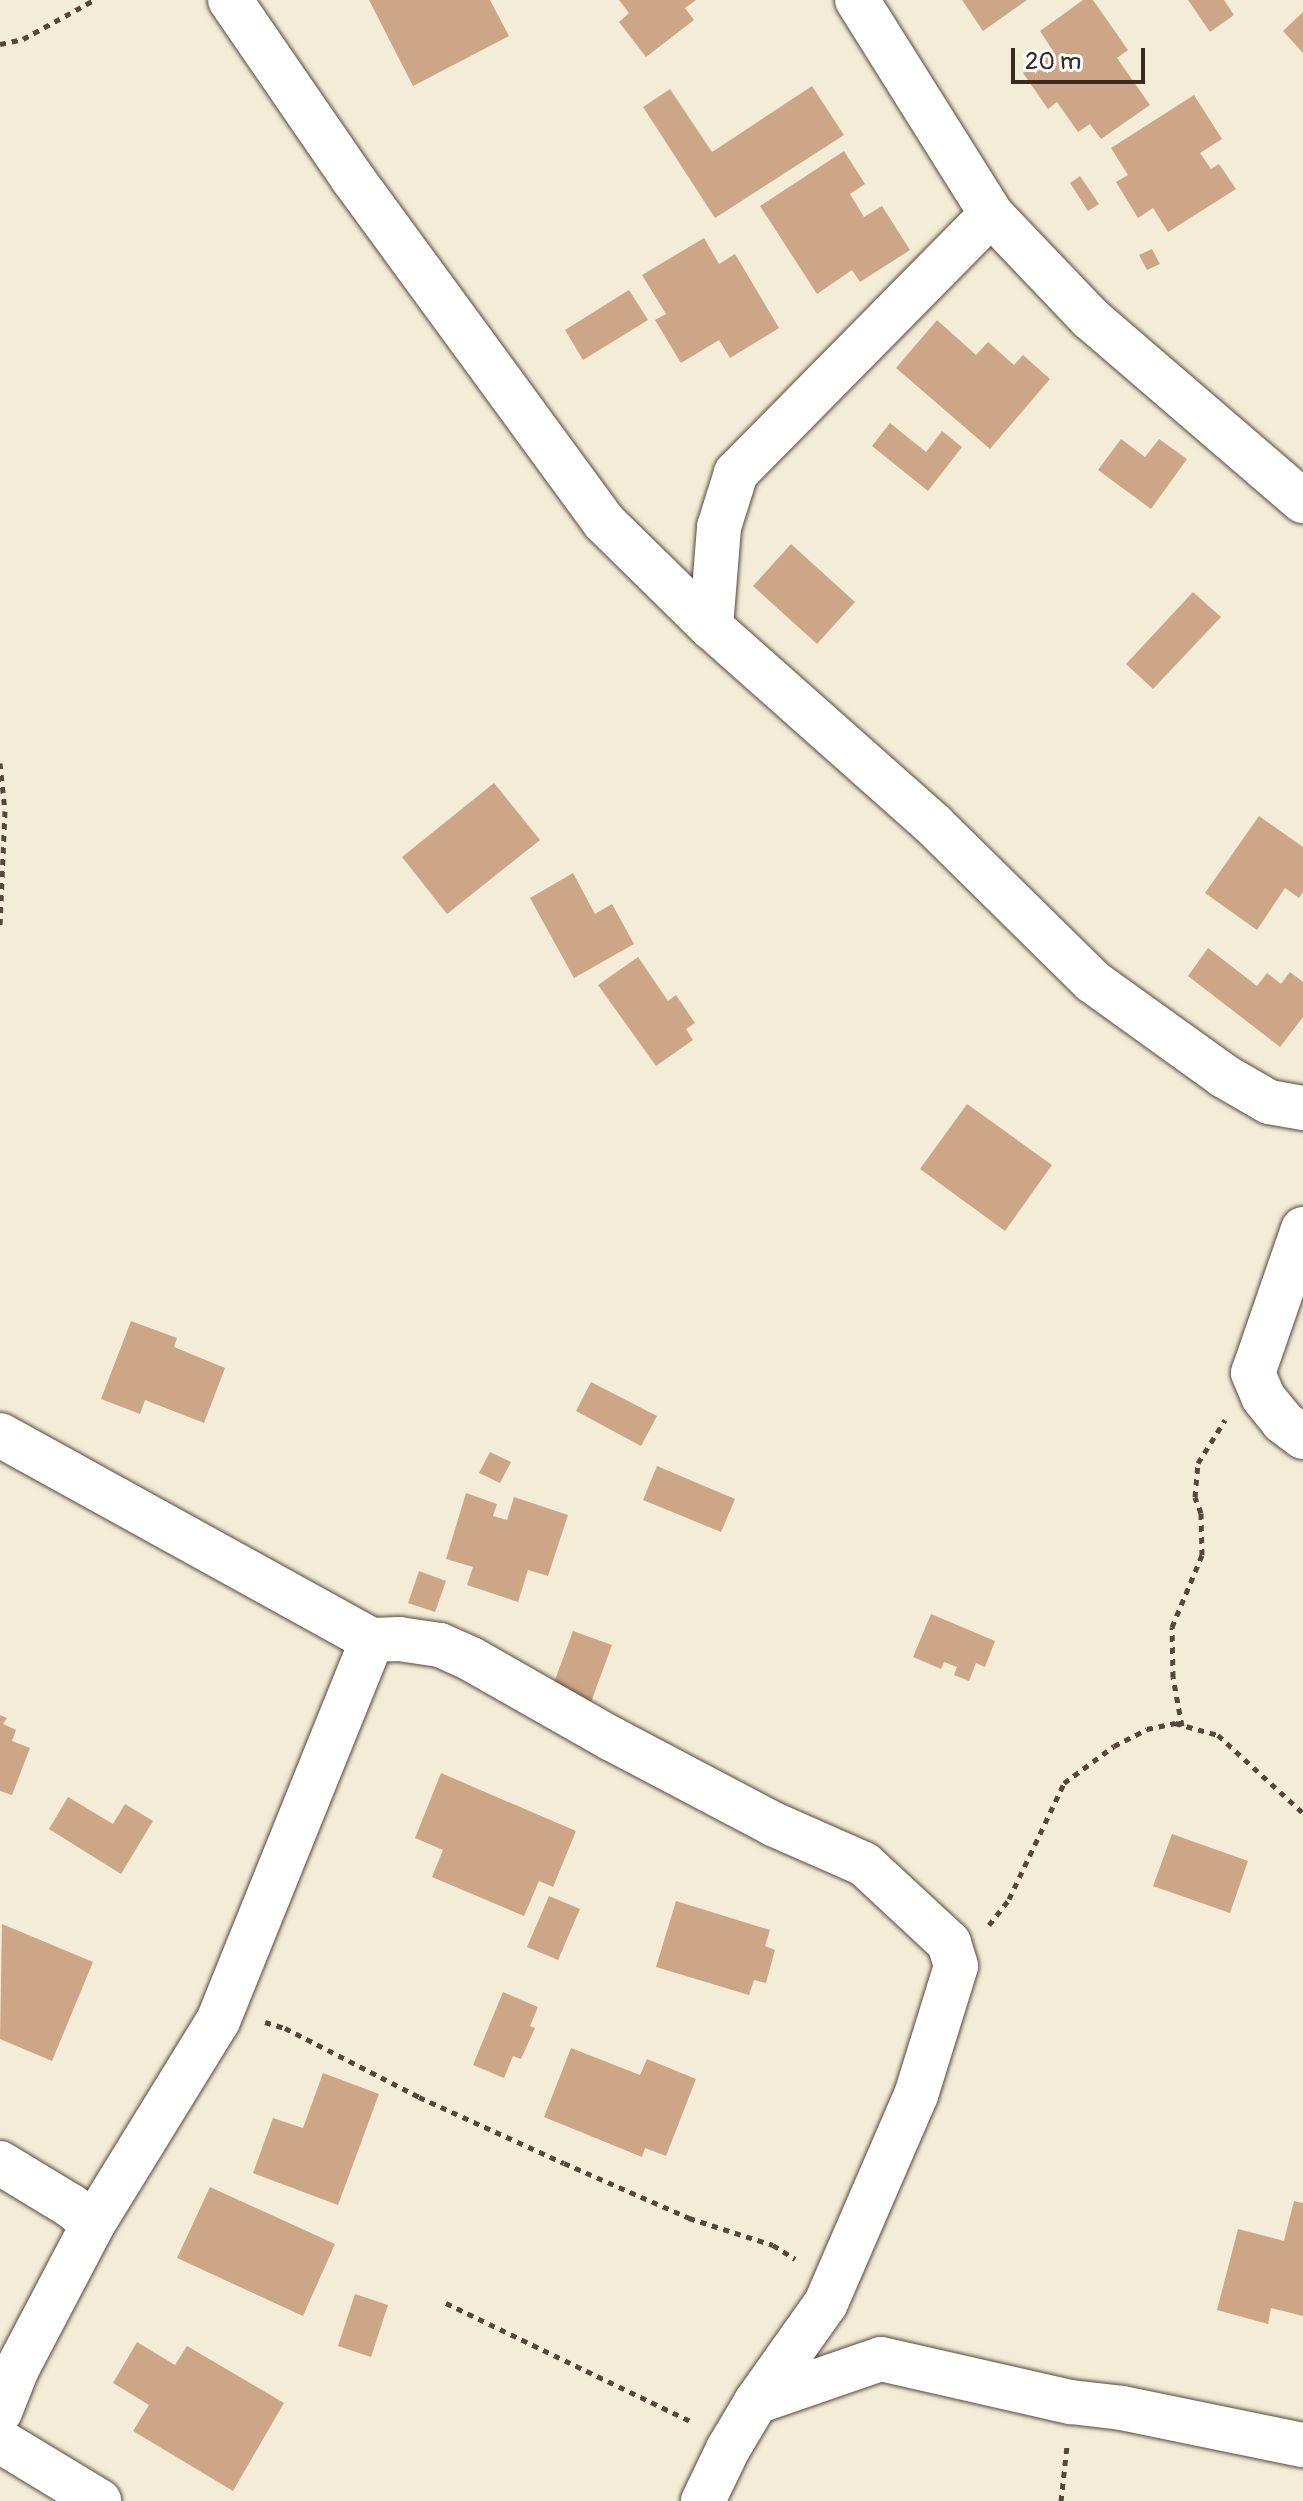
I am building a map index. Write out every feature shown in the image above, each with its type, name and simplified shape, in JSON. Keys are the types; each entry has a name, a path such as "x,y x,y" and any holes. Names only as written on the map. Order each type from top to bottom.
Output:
{"street":[{"path":"230,0 370,203 604,522 711,627 933,824 1092,981 1224,1076 1269,1102 1303,1108"},
{"path":"857,0 991,214 1090,318 1303,501"},
{"path":"711,627 719,527 736,473 991,214"},
{"path":"1303,1229 1253,1373 1263,1397 1283,1422 1303,1437"},
{"path":"0,1435 372,1640 440,1645 760,1817 864,1864 949,1943 956,1966 916,2095 823,2309 756,2402 728,2449 703,2501"},
{"path":"0,2412 17,2369 93,2224 218,2021 372,1640"},
{"path":"0,2163 61,2199 93,2224"},
{"path":"823,2309 881,2359 1071,2402 1122,2408 1303,2445"},
{"path":"756,2402 819,2384 881,2359"},
{"path":"0,2441 99,2501"}],"path":[{"path":"0,44 23,39 94,0"},
{"path":"0,763 5,811 0,926"},
{"path":"1182,1726 1170,1646 1176,1614 1197,1573 1202,1555 1201,1513 1195,1497 1198,1463 1253,1373"},
{"path":"956,1966 1009,1899 1064,1783 1114,1746 1147,1729 1175,1723 1218,1735 1303,1813"},
{"path":"218,2021 254,2019 285,2028 419,2097 564,2163 689,2218 773,2245 795,2259 823,2309"},
{"path":"446,2303 687,2418 728,2449"},
{"path":"1061,2501 1071,2402"}],"building":[{"path":"369,0 490,0 509,36 413,86"},
{"path":"619,0 696,0 685,8 694,20 646,57 619,22 629,13"},
{"path":"962,0 1027,0 983,31"},
{"path":"1083,0 1093,0 1128,50 1117,58 1150,105 1101,139 1090,124 1078,132 1057,102 1048,109 1023,73 1053,51 1040,31"},
{"path":"1188,0 1224,0 1234,15 1210,32"},
{"path":"1303,12 1303,53 1283,31"},
{"path":"812,86 844,135 715,218 643,107 670,89 712,152"},
{"path":"1194,95 1222,139 1200,153 1211,169 1219,164 1236,189 1168,232 1153,208 1138,218 1116,182 1128,175 1111,148"},
{"path":"844,151 865,184 850,194 864,217 882,206 910,250 860,282 852,270 817,294 760,206"},
{"path":"1080,176 1099,204 1088,211 1070,183"},
{"path":"704,238 719,264 735,254 779,328 730,358 719,340 681,363 655,320 666,314 642,275"},
{"path":"1152,249 1160,264 1147,270 1139,255"},
{"path":"629,290 648,320 583,360 565,330"},
{"path":"937,320 976,355 988,342 1014,365 1023,355 1050,379 990,449 896,368"},
{"path":"890,423 926,452 942,431 962,447 928,491 872,446"},
{"path":"1121,439 1145,457 1159,439 1187,459 1151,509 1098,470"},
{"path":"791,544 855,602 817,644 753,586"},
{"path":"1193,592 1221,617 1153,689 1126,664"},
{"path":"494,783 540,840 447,914 402,857"},
{"path":"1259,816 1303,847 1303,892 1299,898 1285,888 1257,930 1205,893"},
{"path":"573,873 595,914 612,904 634,944 574,978 530,898"},
{"path":"1208,948 1257,986 1267,973 1281,984 1290,972 1303,982 1303,1017 1280,1047 1188,976"},
{"path":"638,957 668,1001 676,995 695,1023 686,1029 693,1040 656,1066 598,985"},
{"path":"967,1104 1052,1165 1005,1231 920,1169"},
{"path":"131,1321 177,1338 174,1347 225,1368 204,1423 145,1400 140,1414 101,1399"},
{"path":"591,1382 657,1416 641,1446 576,1411"},
{"path":"490,1452 511,1462 500,1483 479,1473"},
{"path":"657,1466 735,1499 721,1532 643,1500"},
{"path":"466,1493 497,1504 493,1516 507,1520 514,1497 568,1515 548,1576 528,1570 518,1602 467,1585 473,1567 446,1559"},
{"path":"419,1571 446,1581 435,1612 408,1603"},
{"path":"931,1614 995,1641 985,1667 976,1663 969,1681 954,1675 957,1667 944,1662 941,1669 913,1657"},
{"path":"573,1631 612,1645 591,1702 552,1688"},
{"path":"0,1715 7,1718 3,1724 16,1730 12,1741 30,1748 12,1795 0,1791"},
{"path":"441,1773 576,1831 553,1887 539,1881 524,1916 432,1877 443,1850 415,1838"},
{"path":"68,1797 113,1824 125,1804 153,1821 121,1874 49,1829"},
{"path":"1172,1834 1248,1861 1230,1913 1153,1886"},
{"path":"549,1896 580,1909 558,1960 527,1947"},
{"path":"676,1901 770,1930 765,1946 775,1950 766,1983 754,1980 749,1995 656,1967"},
{"path":"2,1924 93,1962 52,2061 0,2039"},
{"path":"503,1992 538,2007 530,2026 535,2028 521,2059 513,2056 504,2078 473,2065"},
{"path":"571,2048 640,2075 647,2059 696,2079 666,2156 645,2148 642,2157 544,2117"},
{"path":"323,2073 379,2094 338,2205 253,2173 273,2118 303,2128"},
{"path":"210,2187 335,2244 303,2316 177,2258"},
{"path":"1294,2201 1303,2203 1303,2316 1271,2308 1268,2324 1217,2310 1238,2229 1284,2241"},
{"path":"355,2294 388,2305 371,2357 338,2346"},
{"path":"137,2342 175,2365 187,2346 284,2403 233,2491 133,2431 149,2405 113,2383"}]}
